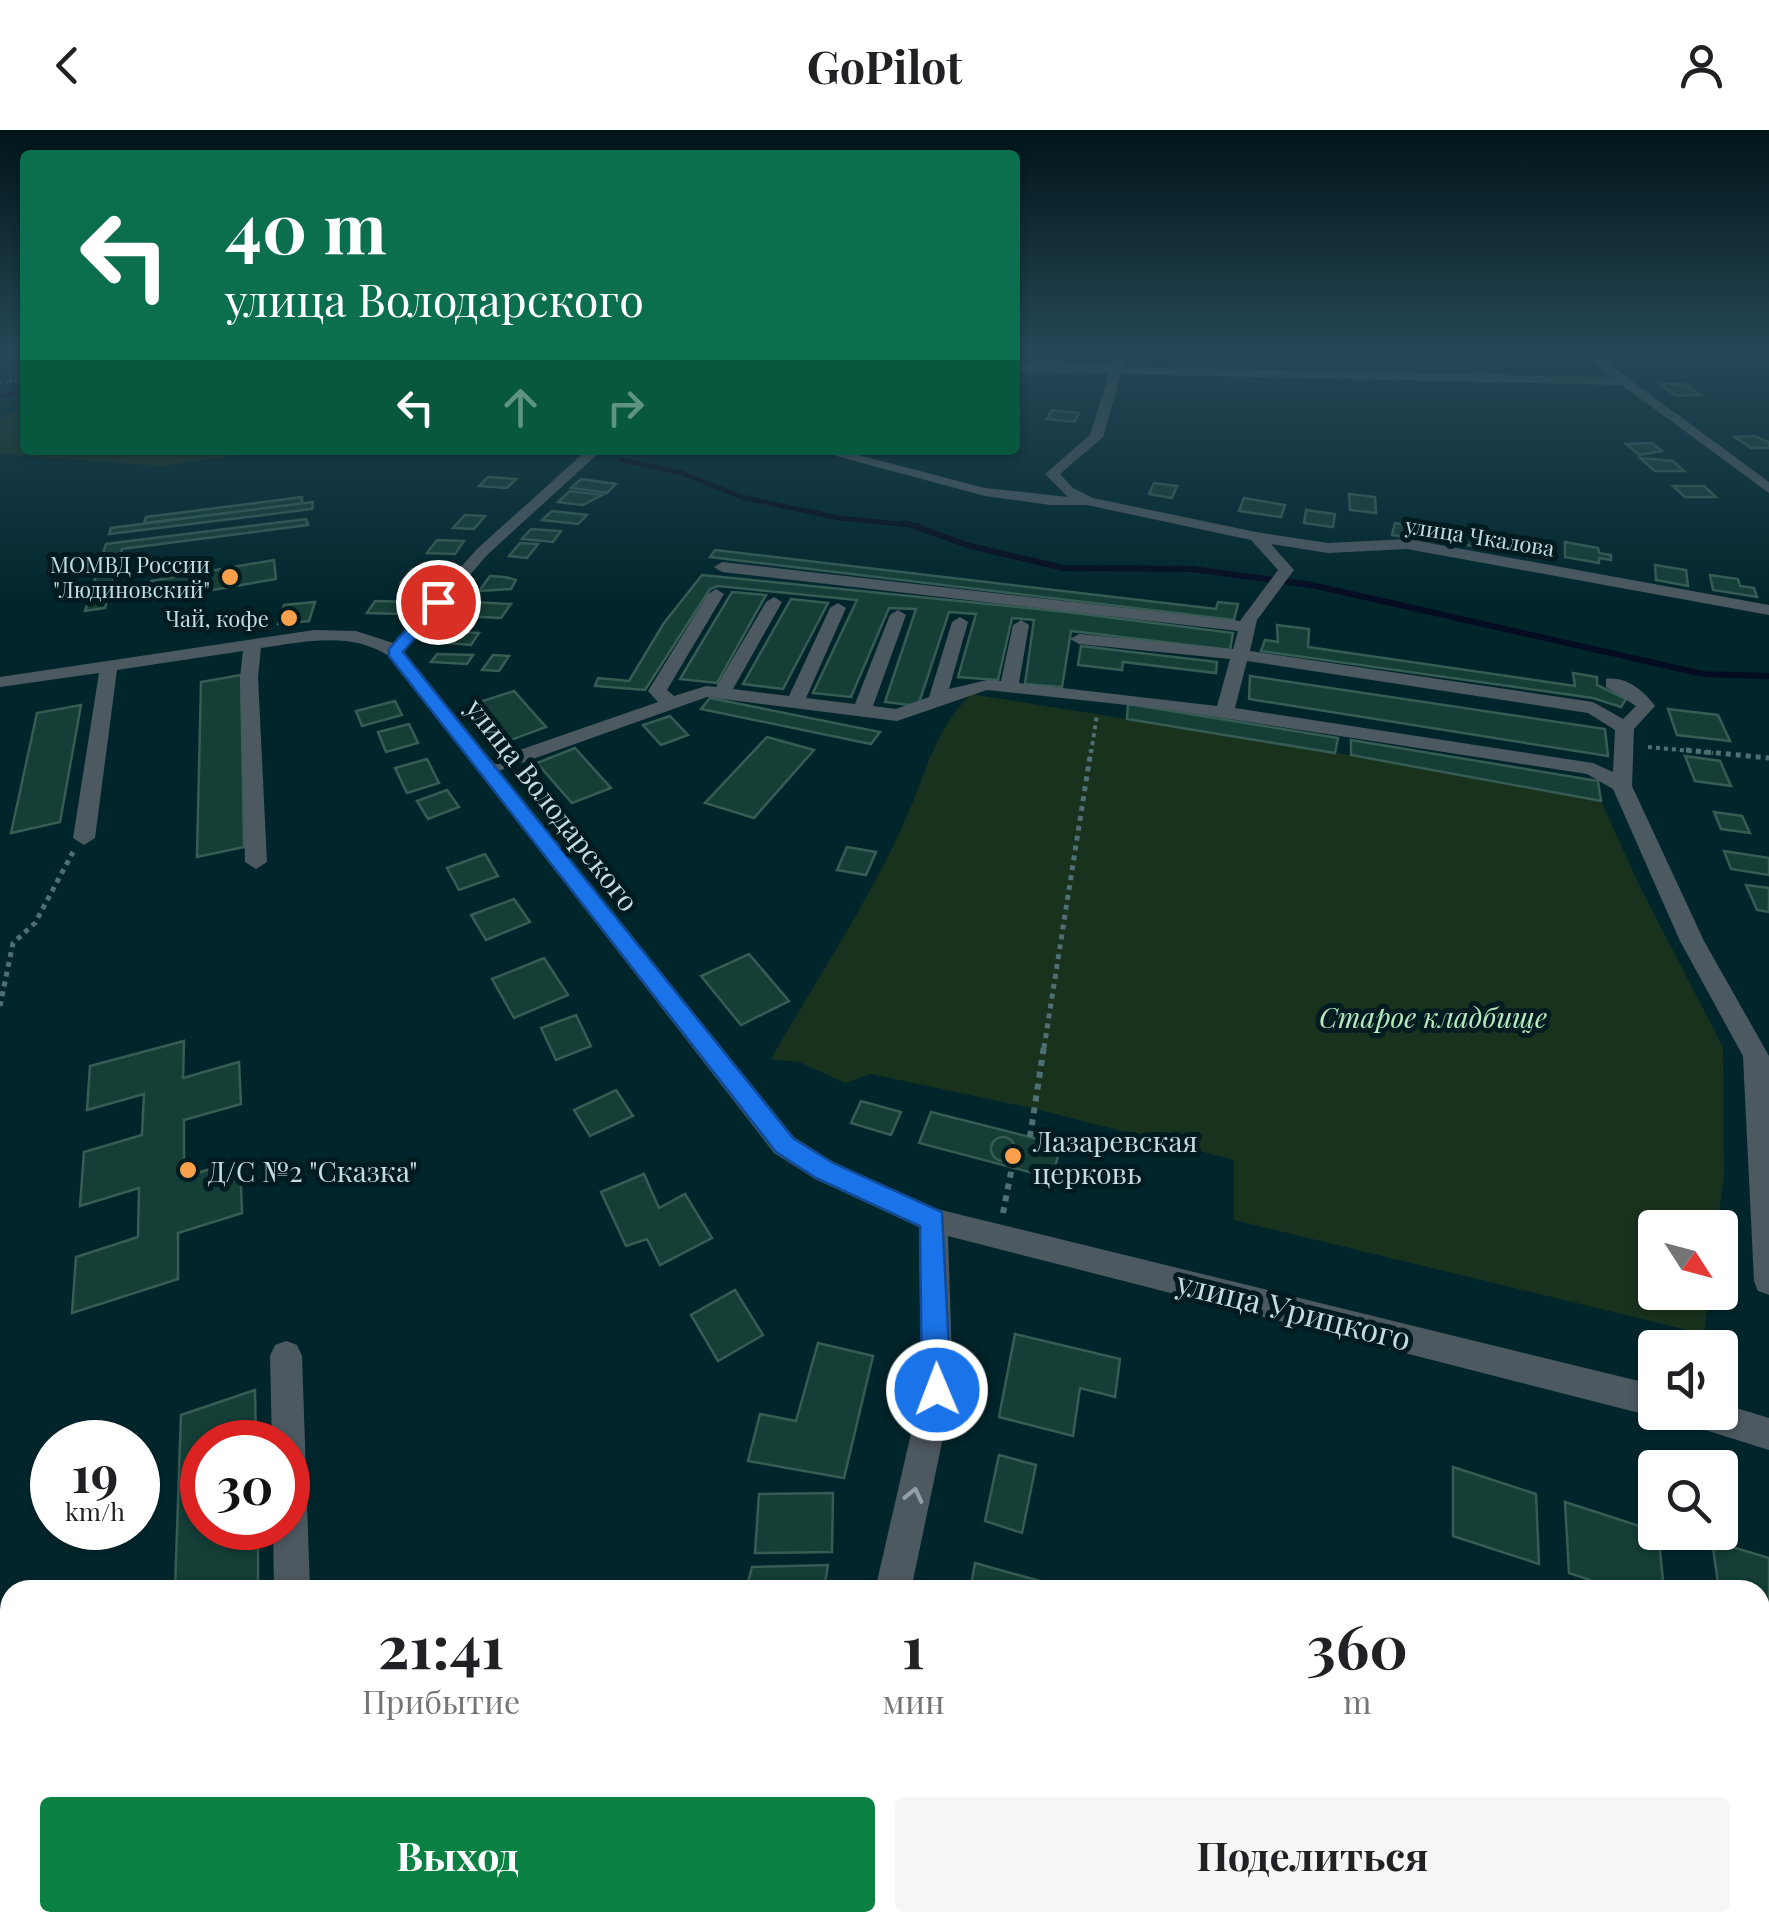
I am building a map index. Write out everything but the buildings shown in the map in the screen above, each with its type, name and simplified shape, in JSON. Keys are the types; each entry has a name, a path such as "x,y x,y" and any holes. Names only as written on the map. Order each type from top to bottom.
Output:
{"street":[{"name":"улица Чкалова","path":"1097,434 1052,474 1068,491 1089,500 1256,537 1328,548 1407,544 1769,610"},
{"path":"1695,434 1769,489"},
{"path":"0,682 342,634 382,642 395,652 482,552 589,455"},
{"path":"842,455 912,472 956,488 1017,498 1089,500"},
{"path":"1256,537 1286,570"},
{"path":"1225,712 1248,627 1286,570 1328,548"},
{"path":"722,567 1248,627"},
{"path":"671,703 657,690 716,594"},
{"path":"722,693 774,602"},
{"path":"794,702 838,608"},
{"path":"862,710 898,614"},
{"path":"937,700 960,622"},
{"path":"1008,687 1021,625"},
{"path":"1079,639 1242,655 1592,708 1624,735"},
{"path":"252,644 249,677 256,862"},
{"name":"улица Володарского","path":"395,652 784,1145 824,1170 933,1220"},
{"path":"84,838 109,666"},
{"path":"1612,682 1637,695 1646,706 1624,735 1622,786 1692,941 1756,1056 1769,1282"},
{"path":"486,769 706,691 898,715 958,688 1008,687 1225,712 1593,768 1622,786"},
{"path":"894,1580 937,1390 933,1220"},
{"name":"улица Урицкого","path":"933,1220 1638,1397"},
{"path":"286,1356 292,1580"},
{"path":"1738,1425 1769,1434"}],"path":[{"path":"1030,1137 1098,696"},
{"path":"1624,735 1769,758"},
{"path":"0,1006 13,943 35,923 61,870 84,838"},
{"path":"997,1236 1012,1167"}],"green space":[{"path":"0,434 20,434 20,455 237,455 163,466 0,454"},
{"name":"Старое кладбище","path":"971,694 1473,775 1601,801 1639,885 1723,1047 1724,1176 1719,1210 1638,1210 1638,1310 1707,1310 1704,1330 1688,1330 1234,1220 1234,1160 1036,1109 871,1074 845,1083 799,1062 771,1059 874,883 939,739"}],"waterway":[{"path":"621,460 682,473 741,497 839,518 911,525"},
{"path":"905,523 911,525"},
{"path":"911,525 919,526"},
{"path":"911,525 970,546 1064,568 1192,569 1312,585 1703,674 1769,676"}],"place":[{"name":"МОМВД России \"Людиновский\"","path":"230,577"},
{"name":"Чай, кофе","path":"289,618"},
{"name":"Лазаревская церковь","path":"1013,1156"},
{"name":"Д/С №2 \"Сказка\"","path":"188,1170"}],"route":[{"path":"438,602 395,652 784,1145 824,1170 933,1220 937,1390"}]}
